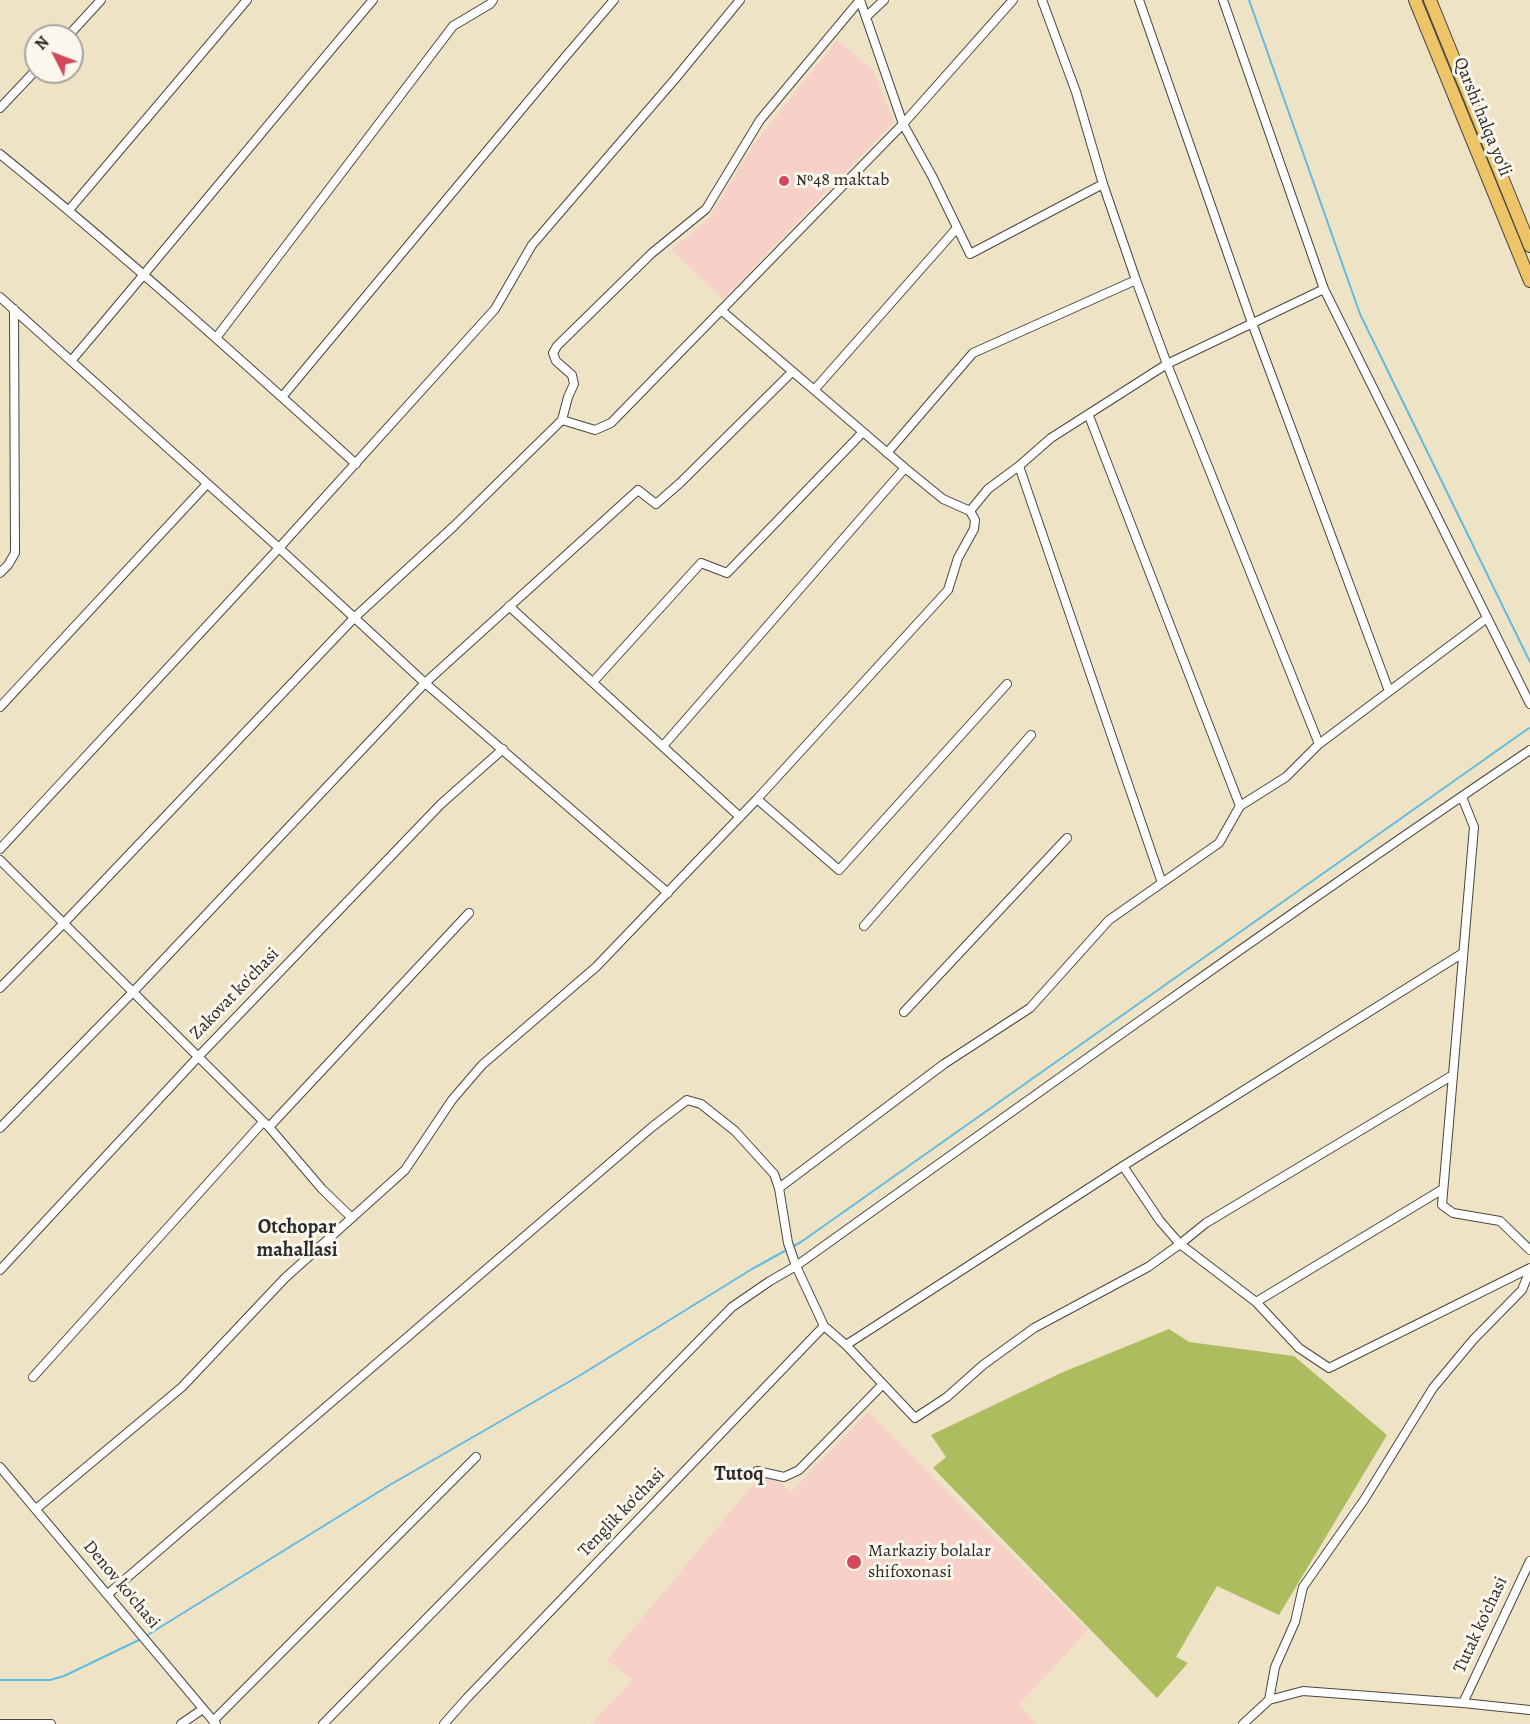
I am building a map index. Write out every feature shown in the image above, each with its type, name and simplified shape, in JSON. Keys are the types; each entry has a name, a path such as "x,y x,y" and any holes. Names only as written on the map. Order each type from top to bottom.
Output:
{"highway":[{"name":"Qarshi halqa yoʻli","path":"1415,0 1530,281"},
{"name":"Qarshi halqa yoʻli","path":"1430,0 1530,246"}],"street":[{"path":"79,24 101,0"},
{"path":"69,210 247,0"},
{"path":"71,360 373,0"},
{"path":"216,338 453,26 493,0"},
{"path":"282,397 614,0"},
{"path":"0,849 356,464 495,309 532,244 740,0"},
{"path":"860,0 903,124 932,176 970,254 1103,184"},
{"path":"0,988 354,618 454,526 562,420 574,384 572,375 556,361 553,353 557,346 652,253 706,209 760,120 860,0"},
{"path":"866,17 884,0"},
{"path":"562,420 595,430 611,423 903,124 1013,0"},
{"path":"1042,0 1076,92 1103,184 1167,364 1318,744"},
{"path":"1138,0 1252,323 1389,691"},
{"path":"1223,0 1324,289 1530,704"},
{"path":"0,108 24,83"},
{"path":"0,154 144,275 356,464"},
{"path":"815,389 957,228"},
{"path":"887,453 972,353 1136,280"},
{"path":"970,511 988,489 1052,438 1167,364 1324,289"},
{"path":"0,297 425,683 668,893"},
{"path":"0,573 15,553 14,309"},
{"path":"36,1509 182,1387 285,1278 405,1170 452,1100 482,1065 596,966 668,893 948,590 958,558 974,529 975,520 970,511 943,499 721,310"},
{"path":"0,1128 133,992 425,683 638,490 656,504 792,372"},
{"path":"1089,416 1240,806"},
{"path":"593,682 700,563 727,573 863,432"},
{"path":"1019,466 1162,883"},
{"path":"663,746 905,468"},
{"path":"0,707 207,484"},
{"path":"509,606 740,817"},
{"path":"779,1188 944,1064 1030,1008 1109,920 1219,843 1240,806 1286,777 1318,744 1487,618"},
{"path":"757,799 839,870 1007,684"},
{"path":"864,926 1031,735"},
{"name":"Zakovat ko'chasi","path":"0,1270 198,1058 441,804 502,749"},
{"path":"323,1724 732,1307 1225,960 1530,750"},
{"path":"1462,797 1474,827 1442,1205 1453,1213 1500,1221 1530,1250"},
{"path":"904,1012 1067,838"},
{"path":"0,860 266,1125 322,1190 352,1218"},
{"path":"33,1377 266,1125 469,913"},
{"path":"846,1346 1123,1166 1463,953"},
{"path":"108,1594 652,1127 687,1100 701,1104 735,1131 774,1174 779,1188 788,1243 824,1326 915,1418 947,1397 983,1365 1034,1328 1148,1267 1206,1223 1453,1075"},
{"path":"1123,1166 1160,1221 1180,1244 1256,1302 1299,1348 1329,1368 1530,1269"},
{"path":"1256,1302 1443,1189"},
{"path":"1269,1700 1275,1667 1295,1622 1304,1587 1364,1500 1433,1388 1473,1340 1522,1290 1530,1269"},
{"name":"Tenglik ko'chasi","path":"444,1724 824,1326"},
{"path":"757,1471 784,1477 799,1470 883,1384"},
{"path":"214,1723 476,1457"},
{"name":"Denov ko'chasi","path":"0,1467 214,1723"},
{"name":"Tutak ko'chasi","path":"1463,1702 1530,1561"},
{"path":"1243,1724 1269,1700 1303,1691 1463,1702 1530,1710"},
{"path":"181,1724 203,1709"},
{"path":"0,1724 51,1724"}],"shaded area":[{"name":"№48 maktab","path":"837,40 873,70 894,122 723,299 671,250 709,218 754,144"},
{"name":"Markaziy bolalar shifoxonasi","path":"868,1412 1088,1630 1019,1705 1037,1724 591,1724 633,1680 607,1660 766,1469 791,1492"}],"green space":[{"path":"1169,1329 1189,1342 1294,1356 1387,1435 1279,1615 1217,1586 1176,1657 1188,1663 1157,1698 933,1468 946,1457 931,1435 1061,1373"}],"waterway":[{"path":"1249,0 1360,314 1530,662"},
{"path":"146,1636 388,1486 579,1376 752,1269 801,1242 1529,728"},
{"path":"0,1680 50,1680 64,1676 141,1639"}],"place":[{"name":"№48 maktab","path":"784,181"},
{"name":"Markaziy bolalar shifoxonasi","path":"854,1562"}],"district":[{"name":"Otchopar mahallasi","path":"297,1240"},
{"name":"Tutoq","path":"739,1475"}]}
